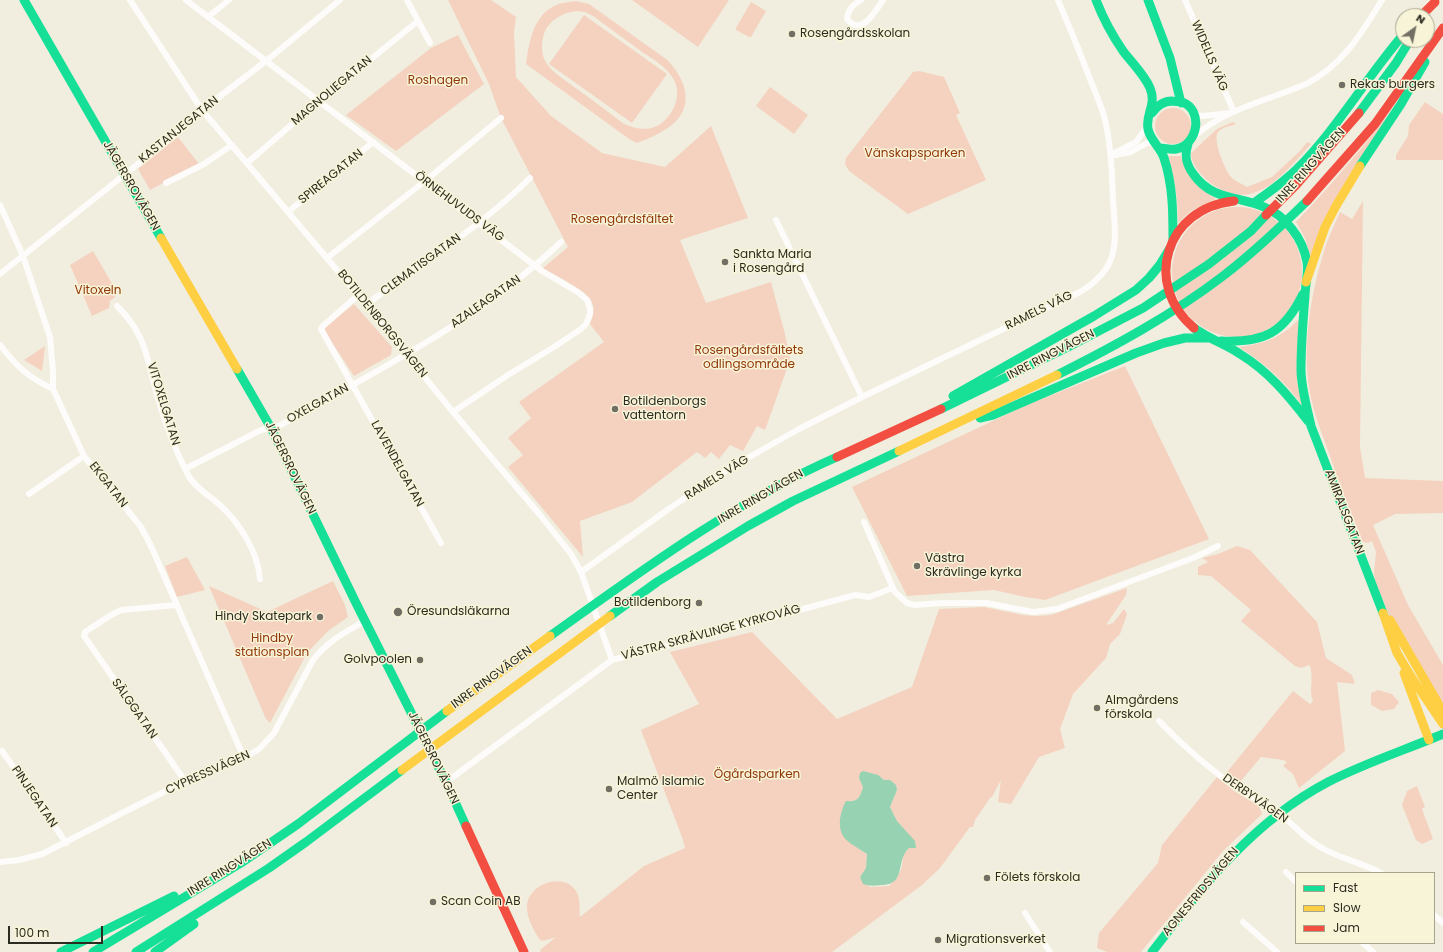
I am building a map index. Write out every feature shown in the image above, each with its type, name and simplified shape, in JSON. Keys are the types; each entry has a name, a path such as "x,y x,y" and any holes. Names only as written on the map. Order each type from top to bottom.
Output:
{"main road":[{"name":"JÄGERSROVÄGEN","path":"24,0 271,428 446,782 524,952"},
{"path":"1096,0 1104,20 1151,88 1154,95 1154,103 1149,120"},
{"path":"1148,0 1170,58 1181,103"},
{"name":"INRE RINGVÄGEN","path":"136,952 269,868 657,582 748,526 793,501 1079,364 1149,326 1224,276 1262,244 1310,199 1402,94 1441,32"},
{"path":"1254,203 1279,186 1307,156 1330,129 1371,73 1395,44"},
{"name":"INRE RINGVÄGEN","path":"93,952 241,863 323,806 434,720 606,596 735,510 829,460 922,419 1068,347 1143,308 1209,264 1251,231 1296,185 1340,136 1396,63 1405,48"},
{"path":"1306,286 1314,255 1339,200 1402,94"},
{"path":"1149,120 1153,110 1162,103 1171,101 1181,103 1189,108 1194,115"},
{"name":"AMIRALSGATAN","path":"1194,115 1197,124 1196,132 1185,152 1186,163 1196,180 1206,189 1220,196 1254,203 1265,207 1286,221 1294,230 1302,246 1307,264 1301,371 1305,400 1311,426 1397,653 1443,724"},
{"name":"AMIRALSGATAN","path":"1149,120 1150,135 1158,145 1167,164 1172,211 1171,244 1166,265 1166,283 1170,297 1177,311 1188,323 1240,354 1272,378 1294,402 1311,426"},
{"path":"1158,145 1172,150 1180,148 1190,141"},
{"name":"AMIRALSGATAN","path":"1171,244 1181,228 1190,218 1202,210 1214,204 1242,201"},
{"path":"922,419 950,398 1094,316 1136,290 1159,266 1171,244"},
{"name":"AMIRALSGATAN","path":"1214,339 1233,342 1248,342 1262,338 1276,330 1288,321 1297,309 1306,286"},
{"path":"952,426 993,415 1164,343 1185,338 1214,339"},
{"name":"AMIRALSGATAN","path":"1377,597 1443,712"},
{"path":"1397,653 1429,740"},
{"name":"AGNESFRIDSVÄGEN","path":"1152,952 1200,890 1227,859 1255,833 1280,814 1312,792 1344,774 1443,734"},
{"path":"61,952 241,863"},
{"path":"155,952 269,868"}],"street":[{"name":"BOTILDENBORGSVÄGEN","path":"130,0 202,110 328,258 571,554 581,572 612,660"},
{"name":"ÖRNEHUVUDS VÄG","path":"186,0 318,102 425,181 542,271 579,293 587,300 590,314 586,324 581,329 453,412"},
{"path":"208,17 229,0"},
{"name":"KASTANJEGATAN","path":"0,274 340,0"},
{"path":"407,0 430,43"},
{"path":"861,0 854,4 848,12 847,18 851,24 860,26 883,0"},
{"name":"RAMELS VÄG","path":"581,572 670,508 730,468 812,422 1080,292 1092,284 1106,268 1112,258 1115,246 1116,230 1111,155 1106,127 1100,103 1058,0"},
{"name":"WIDELLS VÄG","path":"1185,0 1234,112"},
{"path":"1190,141 1214,122 1234,112 1283,94 1317,78 1336,64 1346,54 1357,40 1382,0"},
{"name":"MAGNOLIEGATAN","path":"247,163 318,102 418,21"},
{"path":"1194,115 1203,116 1234,112"},
{"path":"328,258 501,118"},
{"path":"1111,155 1136,142 1149,120"},
{"name":"SPIREAGATAN","path":"288,212 373,142"},
{"path":"1111,155 1131,152 1147,143 1158,145"},
{"path":"166,183 204,164 232,146"},
{"name":"CLEMATISGATAN","path":"366,305 480,223 511,197 530,178"},
{"name":"EKGATAN","path":"0,205 23,256 50,337 54,371 53,389 84,456 141,527 244,758"},
{"path":"776,220 862,397"},
{"name":"AZALEAGATAN","path":"406,354 477,310 536,266 561,242"},
{"name":"LAVENDELGATAN","path":"358,295 322,326 321,329 354,385 441,543"},
{"name":"VITOXELGATAN","path":"117,306 125,314 143,342 148,356 157,396 167,426 189,477 235,521 248,542 259,569 260,579"},
{"path":"0,345 18,367 36,380 53,389"},
{"name":"OXELGATAN","path":"185,469 261,430 279,426 354,385 406,354"},
{"path":"29,494 84,456"},
{"path":"864,522 895,592 907,603 914,605 942,602 986,603 1033,612 1057,609 1193,558 1218,546"},
{"name":"VÄSTRA SKRÄVLINGE KYRKOVÄG","path":"446,782 612,660 855,595 869,597 893,588"},
{"name":"SÄLGGATAN","path":"176,605 121,610 85,632 84,636 185,781"},
{"name":"CYPRESSVÄGEN","path":"0,862 36,856 66,843 185,781 217,767 244,758 259,749 274,733 313,660 320,651 332,640 366,621"},
{"name":"DERBYVÄGEN","path":"1159,721 1173,736 1224,778 1243,792 1264,803 1280,814 1302,835 1322,848 1379,872"},
{"name":"PINJEGATAN","path":"2,751 66,843"},
{"path":"1286,872 1295,881"},
{"path":"1025,913 1050,952"},
{"path":"1435,916 1443,923"},
{"path":"1243,922 1277,952"},
{"path":"1364,944 1373,952"}],"green space":[{"name":"Rosengårdsfältet","path":"448,0 491,0 516,17 514,32 516,77 551,116 602,153 665,167 711,126 748,218 680,240 706,303 771,282 785,334 790,360 765,430 757,426 743,451 730,445 719,459 711,452 705,458 697,452 632,502 580,521 583,557 508,467 523,455 508,438 531,418 519,402 604,342 590,324 593,316 593,308 589,297 570,283 543,268 568,247 501,118 489,84"},
{"path":"632,0 729,0 698,47"},
{"path":"576,1 589,4 666,59 678,74 685,90 686,99 684,108 680,116 665,130 637,143 629,139 526,64 533,31 541,17 554,6","holes":["576,11 585,12 593,16 655,61 664,68 674,80 677,92 676,103 670,114 662,123 648,129 624,124 559,76 547,64 542,52 542,42 546,29 555,19 567,13"]},
{"path":"751,2 766,11 751,37 749,37 736,30 736,28"},
{"path":"584,15 667,74 632,123 549,64"},
{"name":"Roshagen","path":"458,35 484,84 396,151 346,115 431,48"},
{"name":"Vänskapsparken","path":"919,71 944,77 960,113 956,115 986,180 908,214 849,171 845,164 846,158 913,72"},
{"path":"1414,81 1310,255 1305,238 1296,222 1357,153"},
{"path":"770,87 808,115 794,134 756,106"},
{"path":"1425,102 1443,114 1443,160 1396,160 1396,155 1408,136 1409,125"},
{"path":"1177,108 1186,113 1190,119 1190,133 1186,139 1177,144 1169,144 1160,139 1156,133 1155,122 1160,113 1166,109"},
{"path":"1233,122 1236,124 1219,131 1217,134 1218,146 1222,161 1231,177 1247,187 1272,177 1300,151 1307,142 1311,144 1278,179 1266,188 1253,193 1239,195 1224,191 1208,181 1199,172 1194,165 1191,153 1217,129"},
{"path":"178,137 199,164 150,190 138,169"},
{"path":"1168,156 1181,156 1185,168 1211,196 1216,199 1191,211 1178,223 1176,189"},
{"path":"1363,201 1360,447 1365,478 1443,481 1443,513 1395,514 1373,525 1408,605 1443,665 1443,708 1391,620 1375,580 1374,572 1376,552 1372,541 1368,543 1363,542 1339,482 1310,394 1307,370 1307,353 1310,316 1316,279 1328,241 1340,212 1352,219"},
{"path":"1237,207 1262,212 1283,226 1297,247 1302,272 1297,297 1283,318 1262,332 1237,337 1212,332 1191,318 1177,297 1172,272 1177,247 1191,226 1212,212"},
{"name":"Vitoxeln","path":"93,251 117,292 115,297 110,301 109,308 92,316 70,265"},
{"path":"354,304 392,347 391,355 354,376 325,332 325,327"},
{"path":"1299,319 1297,381 1305,410 1284,383 1258,360 1239,347 1257,344 1279,336"},
{"path":"45,346 42,371 24,360"},
{"path":"1125,366 1209,539 1045,600 994,590 907,596 852,487 1029,404"},
{"path":"1237,546 1250,550 1317,622 1326,658 1352,675 1355,684 1337,682 1345,751 1299,788 1293,774 1283,766 1287,762 1283,760 1261,757 1240,782 1227,772 1293,691 1310,704 1313,701 1311,692 1311,669 1309,664 1301,668 1295,666 1241,621 1251,610 1211,576 1198,575 1198,567 1208,562 1202,558 1218,554"},
{"path":"187,557 205,590 177,597 165,566"},
{"name":"Hindby stationsplan","path":"333,581 345,605 348,617 328,631 307,653 270,723 266,719 209,586 267,612"},
{"name":"Ögårdsparken","path":"1127,588 1126,595 1106,625 1113,623 1124,609 1127,614 1120,634 1110,644 1106,658 1073,694 1060,729 1065,748 1039,757 1011,804 998,802 1001,780 992,797 975,820 973,827 970,827 940,868 922,885 832,952 541,952 540,950 556,937 543,941 539,939 529,920 527,912 528,900 533,892 539,887 555,881 570,885 579,897 580,917 644,866 685,848 641,730 699,704 670,652 752,632 837,719 912,687 939,609 984,607 1023,615 1051,615","holes":["878,775 884,780 890,780 897,790 890,807 897,821 908,834 916,847 909,848 906,852 900,872 889,886 870,887 860,877 866,868 867,854 849,842 846,801 856,800 862,794 863,786 859,777"]},
{"path":"1378,690 1392,694 1399,702 1394,709 1382,711 1371,705 1371,693"},
{"path":"1217,777 1234,791 1259,806 1262,814 1223,851 1141,952 1107,952 1097,948 1099,933 1158,863 1162,845"},
{"path":"1417,786 1425,807 1422,809 1433,839 1422,844 1416,840 1402,805 1407,791"}],"shaded area":[{"path":"863,771 878,775 884,780 890,780 896,785 897,790 890,807 897,821 915,841 916,848 909,848 905,853 898,877 889,884 874,886 863,884 860,877 866,868 867,854 851,844 841,832 840,819 843,807 846,801 856,800 861,794 863,787 859,778 860,773"}],"traffic: fast":[{"path":"24,0 161,238"},
{"path":"1096,0 1115,39 1141,73 1152,94 1148,129 1151,137 1163,154 1167,168 1172,199 1173,240"},
{"path":"1148,0 1170,58 1181,103"},
{"path":"1254,203 1287,178 1312,154 1395,44"},
{"path":"1359,113 1396,63 1405,48"},
{"path":"1360,166 1401,104 1425,62"},
{"path":"1152,113 1163,103 1169,101 1182,102 1189,106 1196,119 1196,127 1193,134 1189,141 1183,146 1176,149 1160,148"},
{"path":"1188,144 1186,152 1188,164 1191,171 1201,183 1217,193 1254,203 1272,211 1280,216 1289,226 1302,245 1307,266 1301,360 1301,376 1304,398 1311,426 1383,613"},
{"path":"1057,375 1143,329 1184,304 1245,258 1307,201"},
{"path":"941,409 1068,347 1143,308 1209,264 1251,231 1266,215"},
{"path":"953,396 1094,316 1136,290 1159,266 1170,248"},
{"path":"1221,341 1249,340 1271,333 1280,327 1288,318 1303,294"},
{"path":"1194,328 1234,350 1260,368 1285,393 1308,421"},
{"path":"980,418 993,415 1136,353 1164,343 1185,338 1210,338"},
{"path":"237,369 271,428 356,603 446,782 466,826"},
{"path":"610,616 657,582 748,526 793,501 899,451"},
{"path":"550,636 619,587 725,516 799,475 837,457"},
{"path":"93,952 241,863 298,824 447,711"},
{"path":"1152,952 1210,880 1252,836 1276,816 1301,798 1342,775 1443,734"},
{"path":"136,952 269,868 402,770"},
{"path":"61,952 174,896"},
{"path":"155,952 194,924"}],"traffic: slow":[{"path":"1306,282 1325,227 1360,166"},
{"path":"161,238 237,369"},
{"path":"899,451 1057,375"},
{"path":"1383,613 1397,653 1443,724"},
{"path":"402,770 610,616"},
{"path":"1390,620 1443,712"},
{"path":"447,711 550,636"},
{"path":"1404,673 1429,740"}],"traffic: jam":[{"path":"1429,8 1435,2"},
{"path":"1307,201 1375,124 1443,28"},
{"path":"1266,215 1296,185 1359,113"},
{"path":"1194,328 1178,310 1169,291 1166,270 1169,251 1178,233 1192,218 1211,207 1234,201"},
{"path":"837,457 941,409"},
{"path":"466,826 524,952"}],"place":[{"name":"Rosengårdsskolan","path":"792,34"},
{"name":"Rekas burgers","path":"1342,85"},
{"name":"Sankta Maria i Rosengård","path":"725,262"},
{"name":"Botildenborgs vattentorn","path":"615,409"},
{"name":"Västra Skrävlinge kyrka","path":"917,566"},
{"name":"Botildenborg","path":"699,603"},
{"name":"Öresundsläkarna","path":"398,612"},
{"name":"Hindy Skatepark","path":"320,617"},
{"name":"Golvpoolen","path":"420,660"},
{"name":"Almgårdens förskola","path":"1097,708"},
{"name":"Malmö Islamic Center","path":"609,789"},
{"name":"Fölets förskola","path":"987,878"},
{"name":"Scan Coin AB","path":"433,902"},
{"name":"Migrationsverket","path":"938,940"}],"park label":[{"name":"Rosengårdsfältets odlingsområde","path":"749,358"}]}
